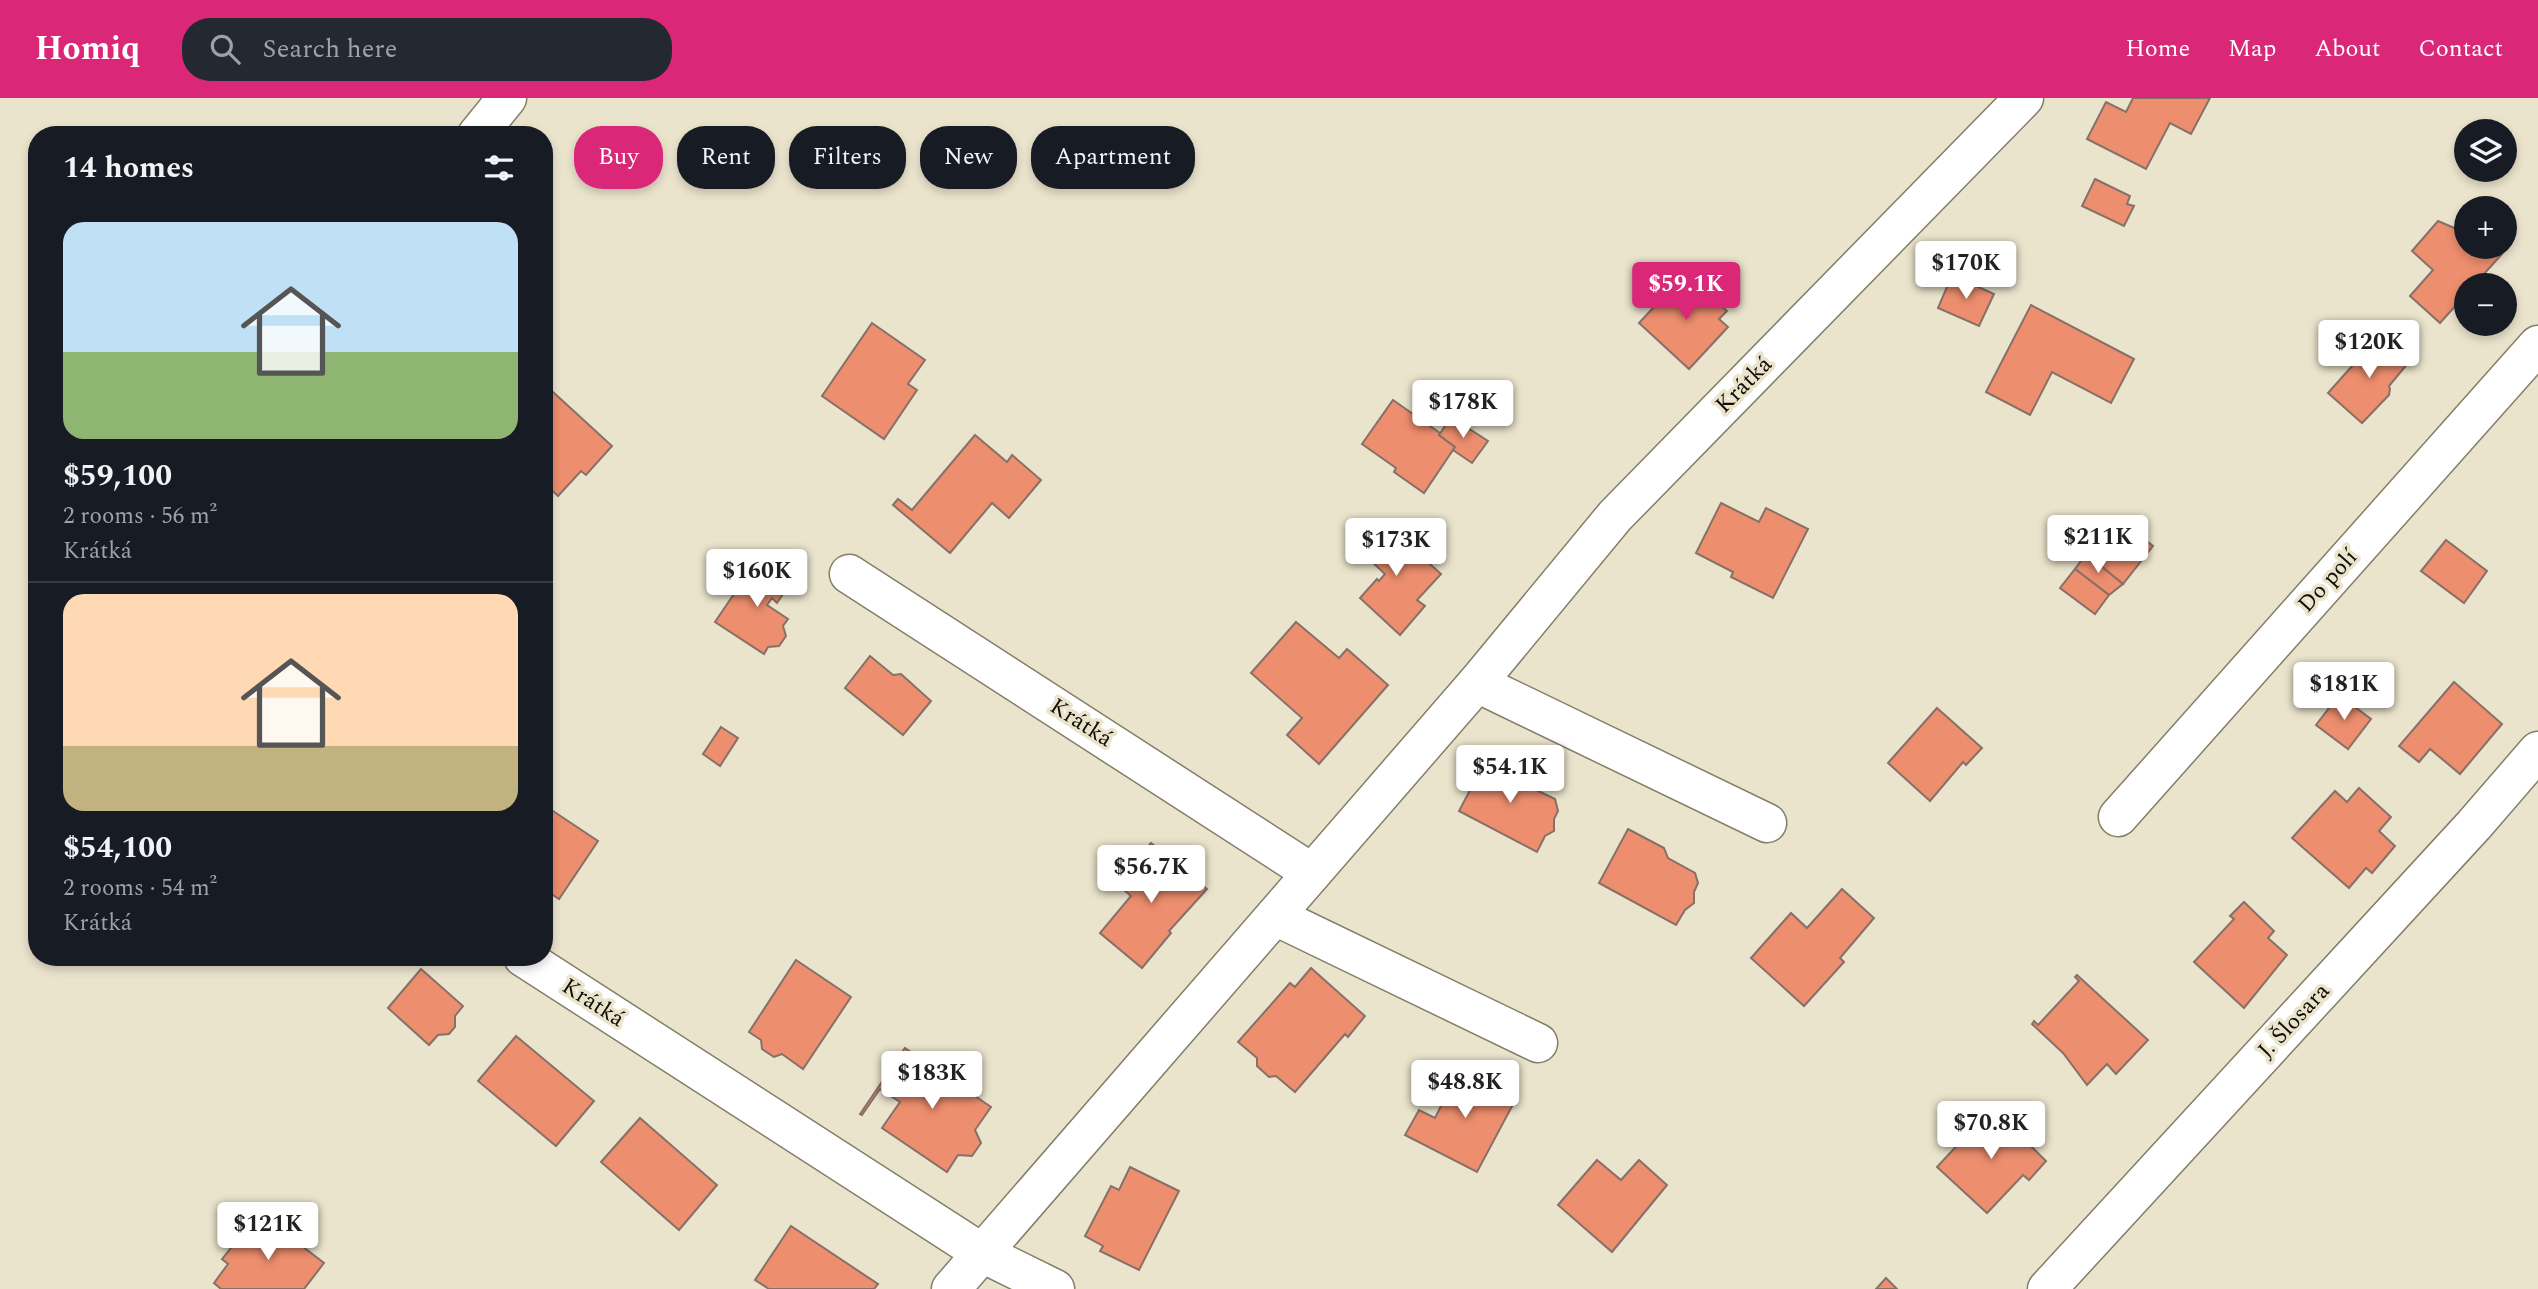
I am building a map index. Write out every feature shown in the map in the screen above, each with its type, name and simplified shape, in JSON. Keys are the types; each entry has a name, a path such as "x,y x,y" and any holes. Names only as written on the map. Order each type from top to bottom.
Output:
{"street":[{"path":"484,126 507,98"},
{"name":"Krátká","path":"951,1289 1478,683 1615,516 2024,98"},
{"name":"Do polí","path":"2118,817 2538,345"},
{"name":"Krátká","path":"849,574 1312,873"},
{"path":"1478,683 1767,822"},
{"name":"J. Šlosara","path":"2047,1289 2474,825 2538,751"},
{"path":"1275,916 1538,1043"},
{"name":"Krátká","path":"537,966 982,1253 1055,1289"}],"building":[{"path":"2133,98 2210,98 2191,134 2170,123 2146,169 2087,139 2106,102 2126,112"},
{"path":"2095,179 2130,196 2127,204 2134,206 2124,226 2082,206"},
{"path":"2438,221 2454,228 2454,259 2497,259 2485,273 2454,273 2454,307 2440,323 2410,296 2433,270 2412,251"},
{"path":"1952,275 1994,294 1979,326 1938,308"},
{"path":"1679,280 1685,287 1692,280 1727,311 1719,319 1728,327 1689,369 1639,323"},
{"path":"2031,305 2134,359 2111,403 2052,372 2030,415 1986,392"},
{"path":"872,323 925,360 908,384 917,390 884,439 822,396"},
{"path":"2378,337 2408,363 2389,386 2389,395 2362,423 2328,393"},
{"path":"553,392 612,446 586,475 581,471 558,496 553,491"},
{"path":"1393,400 1455,447 1424,493 1394,472 1396,468 1362,444"},
{"path":"1451,417 1488,441 1472,463 1453,450 1455,447 1439,435"},
{"path":"975,435 1007,462 1012,455 1041,480 1009,518 992,503 950,553 893,505 898,499 912,510"},
{"path":"1721,503 1759,522 1766,508 1808,529 1773,598 1731,577 1733,572 1696,553"},
{"path":"2115,517 2153,546 2123,584 2086,554"},
{"path":"1378,523 1395,539 1398,535 1441,574 1417,600 1425,606 1400,635 1360,598 1385,574 1356,547"},
{"path":"2446,540 2487,571 2464,603 2421,571"},
{"path":"2086,554 2123,584 2109,595 2075,569"},
{"path":"757,560 791,582 777,603 772,598 767,605 788,619 783,626 786,636 779,646 768,647 764,654 715,622"},
{"path":"2075,569 2109,595 2095,614 2060,588"},
{"path":"1296,622 1339,658 1347,649 1388,685 1319,764 1287,735 1302,718 1251,673"},
{"path":"870,656 893,675 901,674 931,701 903,735 845,688"},
{"path":"2454,682 2502,724 2460,774 2430,749 2419,762 2399,746"},
{"path":"2339,695 2371,719 2348,749 2316,725"},
{"path":"1937,708 1982,748 1966,765 1963,762 1930,801 1888,763"},
{"path":"721,727 738,738 720,766 703,754"},
{"path":"1488,756 1525,775 1528,786 1555,799 1558,811 1554,819 1554,831 1545,836 1537,852 1459,811"},
{"path":"2359,788 2391,817 2379,831 2395,846 2372,873 2366,868 2349,888 2292,838 2335,791 2347,802"},
{"path":"553,811 598,841 559,899 553,895"},
{"path":"1628,829 1664,848 1668,858 1695,873 1698,883 1694,892 1694,903 1685,910 1676,925 1599,883"},
{"path":"1151,843 1207,889 1169,931 1171,933 1142,968 1100,933 1131,896 1117,884"},
{"path":"1842,889 1874,918 1840,958 1844,962 1804,1006 1751,958 1791,913 1807,928"},
{"path":"2244,902 2274,931 2268,938 2287,955 2244,1008 2194,962 2234,919 2230,916"},
{"path":"796,960 851,997 803,1069 782,1054 774,1057 762,1049 761,1040 749,1032"},
{"path":"1311,968 1365,1016 1348,1037 1345,1034 1295,1092 1276,1076 1269,1077 1257,1066 1257,1058 1238,1042 1290,983 1295,987"},
{"path":"421,969 463,1006 455,1016 455,1027 449,1034 438,1035 429,1045 388,1008"},
{"path":"2077,975 2148,1040 2116,1074 2107,1064 2087,1085 2063,1053 2032,1024 2034,1021 2038,1025 2079,981 2075,977"},
{"path":"516,1036 594,1101 556,1146 478,1081"},
{"path":"905,1048 991,1107 975,1130 981,1143 972,1156 958,1155 947,1172 882,1128 900,1102 880,1089 862,1115 860,1114"},
{"path":"1461,1066 1518,1095 1477,1172 1405,1135 1419,1110 1435,1118"},
{"path":"1992,1108 2046,1161 2029,1180 2023,1175 1987,1213 1937,1167"},
{"path":"640,1118 717,1185 679,1230 601,1162"},
{"path":"1597,1160 1621,1180 1639,1160 1667,1185 1612,1252 1558,1205"},
{"path":"1130,1167 1179,1191 1139,1270 1100,1251 1103,1246 1085,1236 1111,1186 1119,1190"},
{"path":"264,1217 324,1263 304,1289 221,1289 214,1283 228,1264 222,1259 243,1233 249,1238"},
{"path":"791,1226 878,1284 874,1289 769,1289 755,1280"},
{"path":"1886,1278 1897,1289 1876,1289"}]}
